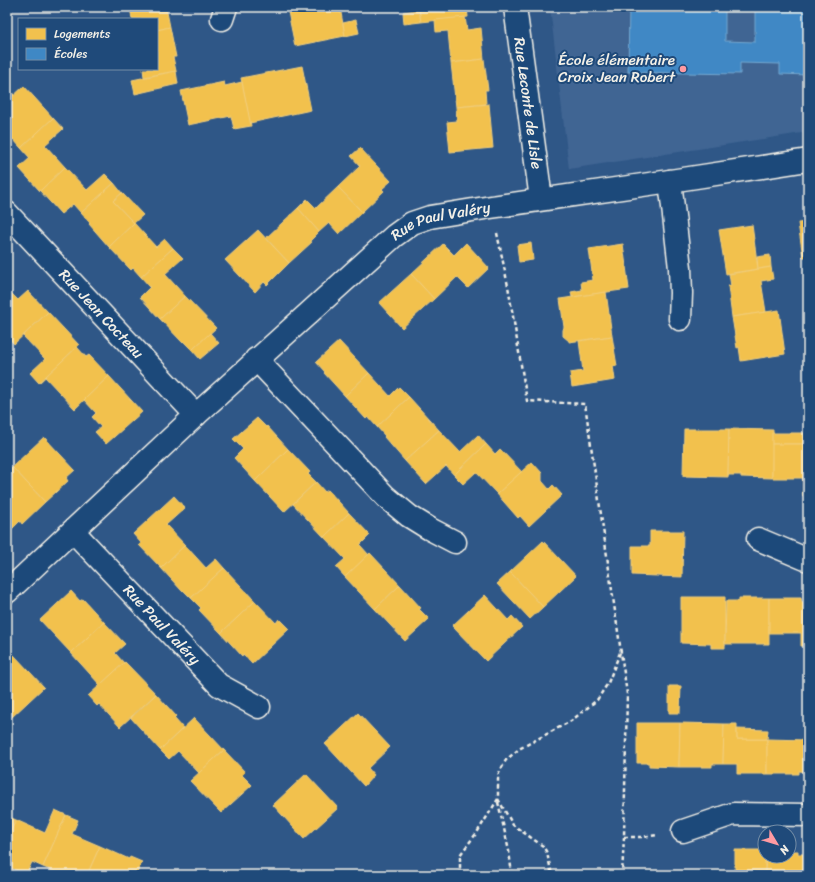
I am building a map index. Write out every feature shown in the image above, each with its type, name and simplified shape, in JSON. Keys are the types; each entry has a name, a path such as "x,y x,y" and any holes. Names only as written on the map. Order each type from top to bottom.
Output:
{"street":[{"name":"Rue Leconte de Lisle","path":"515,7 541,199"},
{"name":"Rue Paul Valéry","path":"7,592 256,360 394,236 412,223 430,217 541,199 808,160"},
{"path":"670,181 680,268 680,319"},
{"name":"Rue Jean Cocteau","path":"7,213 196,415"},
{"path":"256,360 386,498 409,516 455,542"},
{"name":"Rue Paul Valéry","path":"73,531 219,685 259,707"},
{"path":"758,539 808,560"},
{"path":"683,832 733,814 808,815"}],"path":[{"path":"491,207 508,286 527,401 584,404 627,694 622,875"},
{"path":"512,875 509,851 498,799 498,775 506,760 519,749 571,721 597,700 608,683 621,650"},
{"path":"460,875 460,855 478,831 498,799"},
{"path":"498,799 513,825 543,846 548,854 552,875"},
{"path":"624,837 642,837 683,832"}],"shaded area":[{"name":"École élémentaire Croix Jean Robert","path":"550,7 808,7 808,132 569,169"}],"building: Logements":[{"path":"130,7 166,7 170,27 158,30 158,18 132,18"},
{"path":"287,7 340,7 345,36 295,46"},
{"path":"419,7 467,7 468,17 421,22"},
{"path":"419,10 421,22 404,24 403,12"},
{"path":"465,17 467,30 481,28 484,59 451,63 448,31 436,32 435,20"},
{"path":"356,20 359,33 345,36 343,23"},
{"path":"170,27 176,57 173,57 176,71 144,77 143,70 158,70 158,30"},
{"path":"484,59 488,90 485,90 486,104 456,107 451,63"},
{"path":"302,66 311,110 250,123 241,78"},
{"path":"176,71 178,84 135,94 132,80"},
{"path":"224,82 225,86 242,82 251,126 234,129 231,116 188,125 181,91"},
{"path":"24,86 53,118 21,148 13,139 10,141 7,138 7,102"},
{"path":"7,87 14,95 7,102"},
{"path":"489,104 493,148 450,152 447,122 457,121 456,107"},
{"path":"53,118 63,129 45,145 65,167 40,191 19,168 30,158 21,148"},
{"path":"360,148 391,181 382,189 384,191 362,212 338,187 360,166 351,156"},
{"path":"65,167 87,190 105,174 114,183 81,213 73,204 61,214 40,191"},
{"path":"114,183 122,193 113,201 134,223 109,247 81,213"},
{"path":"338,187 362,212 339,234 329,223 319,232 298,208 307,199 316,208"},
{"path":"122,193 143,215 134,223 113,201"},
{"path":"298,208 319,232 310,241 312,242 289,263 266,238"},
{"path":"808,222 808,257 803,257 798,223"},
{"path":"134,223 156,247 165,239 173,248 141,277 133,268 131,270 109,247"},
{"path":"752,225 758,269 726,274 719,230"},
{"path":"258,230 289,263 267,285 264,282 255,292 225,260"},
{"path":"466,243 489,268 468,288 457,277 434,299 411,274 443,244 454,255"},
{"path":"531,243 533,260 519,262 517,245"},
{"path":"623,244 629,289 572,297 571,292 582,290 581,282 593,280 589,249"},
{"path":"173,248 183,258 165,274 185,296 160,319 140,297 150,287 141,277"},
{"path":"770,255 771,267 758,269 757,257"},
{"path":"771,267 773,279 761,281 766,312 732,317 728,286 731,286 729,274"},
{"path":"411,274 434,299 402,328 379,303"},
{"path":"8,290 18,300 28,291 48,312 14,344 7,336"},
{"path":"606,292 612,336 569,342 563,336 564,327 560,299"},
{"path":"185,296 216,328 192,350 183,341 182,342 160,319"},
{"path":"779,310 785,354 741,361 739,347 737,348 732,317"},
{"path":"48,312 79,345 39,383 30,373 45,359 23,336"},
{"path":"210,333 219,343 200,359 192,350"},
{"path":"612,336 617,366 613,366 615,380 572,387 570,373 583,371 579,341"},
{"path":"339,341 369,373 345,396 316,362"},
{"path":"77,347 86,357 89,355 109,376 75,409 45,377"},
{"path":"369,373 390,396 399,387 409,397 377,427 368,417 366,419 345,396"},
{"path":"109,376 142,412 106,444 95,432 101,427 92,417 96,413 84,400"},
{"path":"409,397 439,430 405,461 377,427"},
{"path":"257,418 266,427 267,426 288,449 255,481 234,458 243,449 233,439"},
{"path":"684,429 729,429 728,477 683,476"},
{"path":"729,429 773,430 772,478 728,475"},
{"path":"439,430 460,452 478,435 486,444 454,475 446,466 426,484 405,461"},
{"path":"772,433 804,433 804,444 772,444"},
{"path":"44,437 75,470 66,478 68,481 45,502 12,467"},
{"path":"486,444 495,454 500,449 522,472 497,494 476,472 463,484 454,475"},
{"path":"772,444 808,444 808,496 803,496 803,478 772,478"},
{"path":"288,449 310,472 308,474 316,482 284,512 255,481"},
{"path":"532,462 542,473 542,481 549,489 553,485 562,495 529,526 520,516 518,518 497,494"},
{"path":"12,467 45,502 22,524 20,521 11,530 7,526 7,472"},
{"path":"316,482 325,492 328,490 349,513 324,537 293,504"},
{"path":"174,496 185,508 166,525 185,545 161,568 139,545 141,543 133,534"},
{"path":"349,513 370,535 360,545 369,555 345,577 336,567 345,559 324,537"},
{"path":"650,531 683,531 682,577 632,575 632,546 650,546"},
{"path":"543,541 576,576 543,607 510,572"},
{"path":"185,545 206,568 216,559 224,568 191,598 183,590 182,591 161,568"},
{"path":"370,553 400,585 375,609 345,577"},
{"path":"224,568 255,601 221,633 199,610 201,608 191,598"},
{"path":"510,572 543,607 530,619 497,584"},
{"path":"400,585 429,619 405,641 375,609"},
{"path":"71,591 80,601 83,599 104,622 71,653 40,620"},
{"path":"485,595 508,620 512,616 522,627 486,661 452,626"},
{"path":"681,597 725,597 725,648 711,648 711,644 681,643"},
{"path":"739,598 769,598 769,644 725,644 726,601 739,601"},
{"path":"769,598 801,598 802,602 808,602 808,646 801,646 801,633 769,633"},
{"path":"255,601 276,623 279,619 289,629 252,664 243,654 242,656 221,633"},
{"path":"104,622 125,644 115,653 124,663 100,685 71,653"},
{"path":"14,655 44,687 12,717 7,712 7,661"},
{"path":"125,662 156,694 120,727 99,704 97,706 88,696"},
{"path":"669,686 681,686 680,713 669,713"},
{"path":"156,694 176,716 174,718 183,728 160,750 131,718"},
{"path":"358,713 390,747 368,768 374,775 364,786 325,744"},
{"path":"194,718 224,750 199,773 178,751 169,759 160,750"},
{"path":"637,723 680,723 679,767 649,766 649,763 637,763"},
{"path":"680,723 724,724 723,764 712,764 712,767 679,767"},
{"path":"724,724 737,724 737,739 767,739 767,774 737,774 737,764 723,764"},
{"path":"737,729 768,730 767,739 737,739"},
{"path":"767,739 808,740 808,772 799,771 799,774 767,774"},
{"path":"224,750 245,772 242,775 252,785 221,813 190,781"},
{"path":"306,774 338,808 304,839 273,805"},
{"path":"55,810 66,815 43,867 32,862 26,875 7,866 7,839 16,820 45,833"},
{"path":"66,815 78,820 72,834 100,846 87,875 54,875 55,872 43,867"},
{"path":"7,816 16,820 7,839"},
{"path":"100,846 129,859 130,857 142,862 136,875 87,875"},
{"path":"735,850 757,850 757,864 765,864 765,875 735,875"},
{"path":"797,851 798,854 808,854 808,875 765,875 766,864 797,864"}],"building: Écoles":[{"path":"629,7 808,7 808,75 780,74 780,64 740,63 740,74 628,72","holes":["725,11 755,11 755,42 725,41"]}],"place":[{"name":"École élémentaire Croix Jean Robert","path":"683,69"}]}
